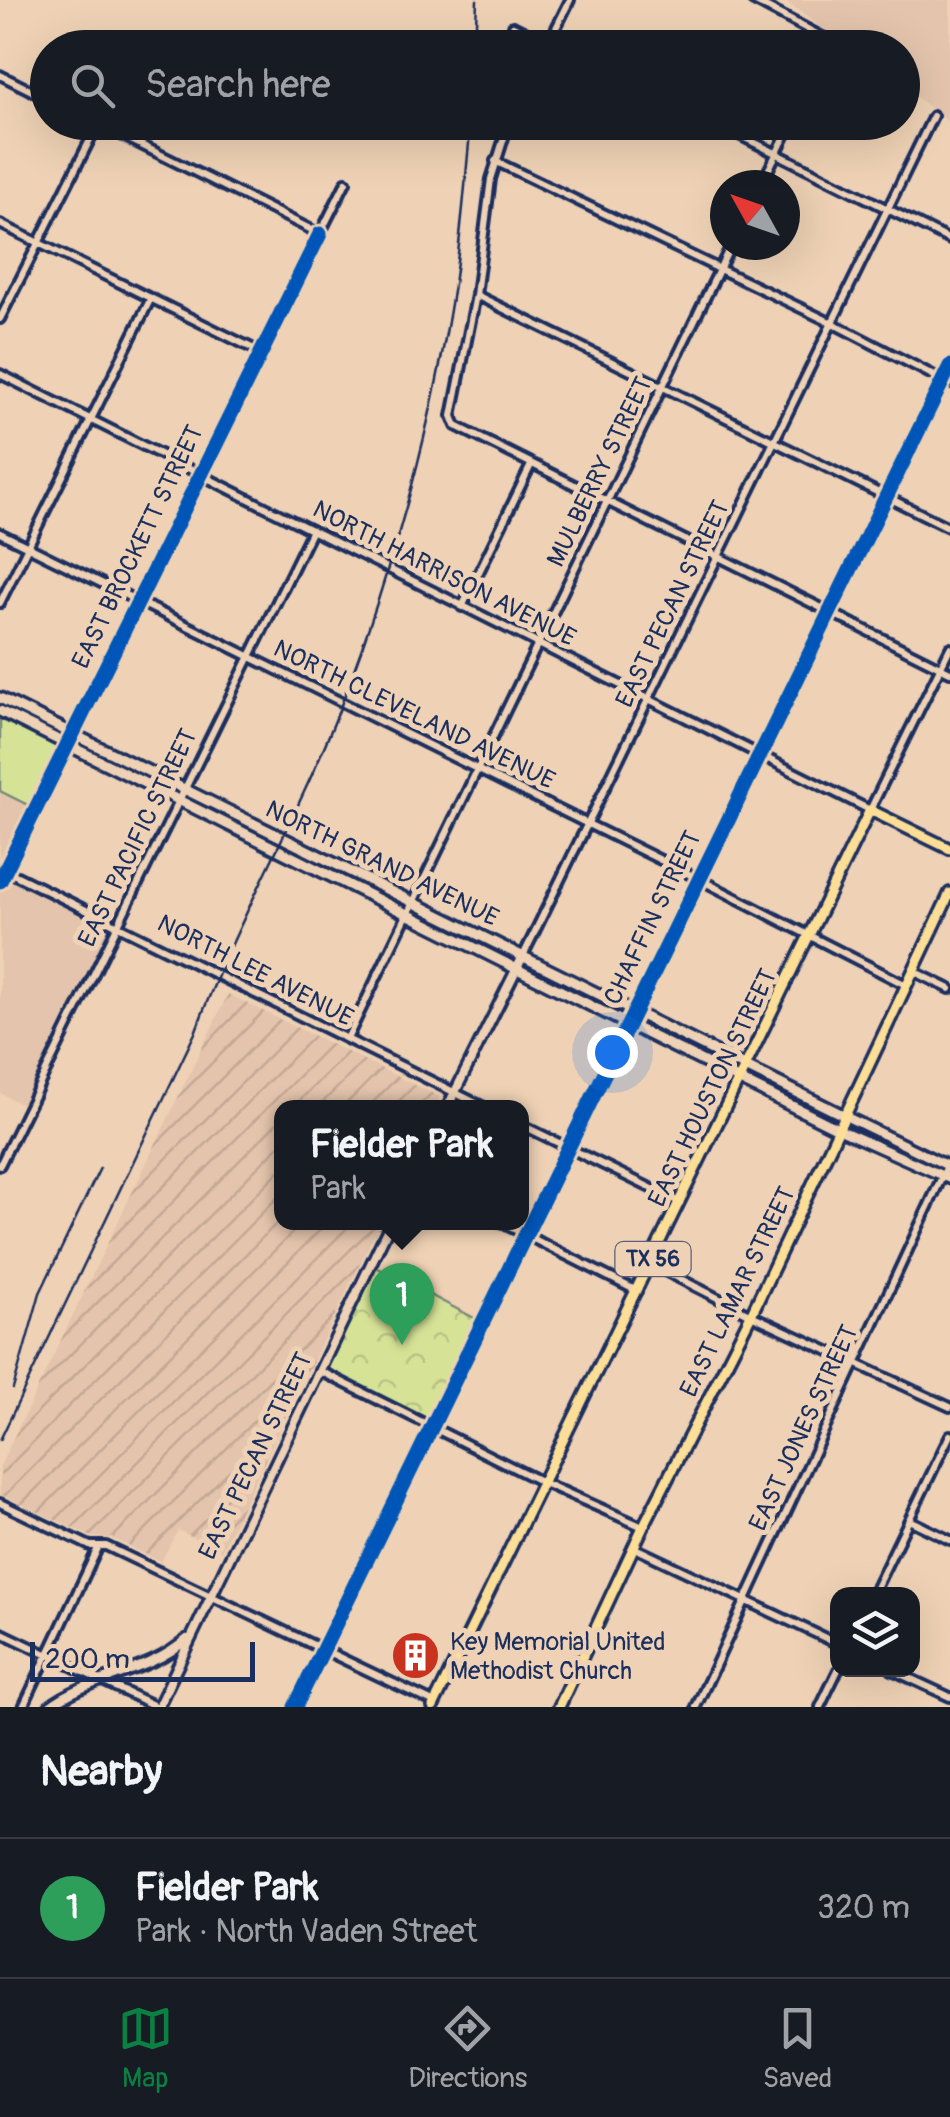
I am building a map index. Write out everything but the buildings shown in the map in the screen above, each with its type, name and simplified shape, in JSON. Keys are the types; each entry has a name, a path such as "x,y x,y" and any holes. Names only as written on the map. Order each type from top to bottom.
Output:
{"main road":[{"name":"NORTH GRAND AVENUE","path":"0,698 408,912 838,1129"},
{"name":"NORTH GRAND AVENUE","path":"0,710 68,745 413,902 845,1116"},
{"path":"870,810 946,846"},
{"name":"EAST HOUSTON STREET","path":"437,1706 870,810"},
{"name":"EAST LAMAR STREET","path":"558,1707 751,1315 950,893"}],"street":[{"path":"555,30 570,0"},
{"path":"752,0 804,30"},
{"path":"514,26 521,30"},
{"path":"0,76 30,90"},
{"name":"EAST PECAN STREET","path":"451,1100 933,116"},
{"path":"0,319 89,140"},
{"path":"131,140 320,234"},
{"path":"503,140 495,161 453,422 460,430 950,672"},
{"path":"750,140 950,240"},
{"path":"769,170 783,140"},
{"path":"495,161 946,382"},
{"name":"EAST BROCKETT STREET","path":"0,881 346,182"},
{"path":"0,224 262,353"},
{"name":"MULBERRY STREET","path":"346,1039 724,260"},
{"path":"476,295 950,528"},
{"path":"0,603 152,298"},
{"name":"CHAFFIN STREET","path":"529,1227 829,611 946,382 950,366"},
{"name":"NORTH HARRISON AVENUE","path":"0,374 870,810"},
{"path":"462,606 530,465"},
{"name":"EAST PACIFIC STREET","path":"0,1165 312,530"},
{"name":"NORTH CLEVELAND AVENUE","path":"0,533 699,879 906,986"},
{"name":"EAST HOUSTON STREET","path":"870,810 950,648"},
{"name":"NORTH LEE AVENUE","path":"5,870 470,1100"},
{"path":"913,971 950,988"},
{"path":"845,1116 949,1167"},
{"path":"862,1140 868,1127"},
{"path":"529,1128 679,1202"},
{"path":"838,1129 946,1178"},
{"name":"EAST JONES STREET","path":"696,1707 949,1167"},
{"name":"EAST PECAN STREET","path":"157,1707 386,1230"},
{"path":"515,1230 636,1291"},
{"name":"CHAFFIN STREET","path":"294,1707 527,1230"},
{"path":"651,1264 950,1407"},
{"path":"320,1371 542,1482 644,1526"},
{"path":"877,1587 950,1435"},
{"path":"0,1504 90,1546 106,1546 437,1706"},
{"path":"909,1520 950,1540"},
{"path":"23,1707 99,1546"},
{"path":"635,1548 830,1640"},
{"path":"0,1632 157,1707"},
{"path":"48,1707 103,1681 148,1666 170,1654 192,1634"},
{"path":"820,1707 835,1677"},
{"path":"907,1677 950,1697"}],"shaded area":[{"path":"784,0 950,0 950,123 920,100 920,30 825,30"},
{"path":"0,717 59,746 0,868"},
{"path":"7,877 105,924 108,930 23,1105 0,1093 0,892"},
{"path":"228,994 440,1097 274,1100 274,1230 377,1230 221,1551 178,1530 161,1562 112,1538 92,1537 0,1494 0,1466"}],"green space":[{"path":"0,717 57,746 30,806 0,791"},
{"path":"376,1267 478,1320 429,1421 326,1370"}],"railway":[{"path":"476,30 477,0"},
{"path":"0,1440 195,1033 308,784 361,652 407,505 432,405 454,281 469,140"},
{"path":"13,1389 40,1293 100,1168"}],"cycle path":[{"path":"0,881 320,234"},
{"path":"529,1228 950,366"},
{"path":"295,1707 528,1230"}],"place":[{"name":"Fielder Park","path":"402,1345"},
{"name":"Key Memorial United Methodist Church","path":"415,1656"}]}
